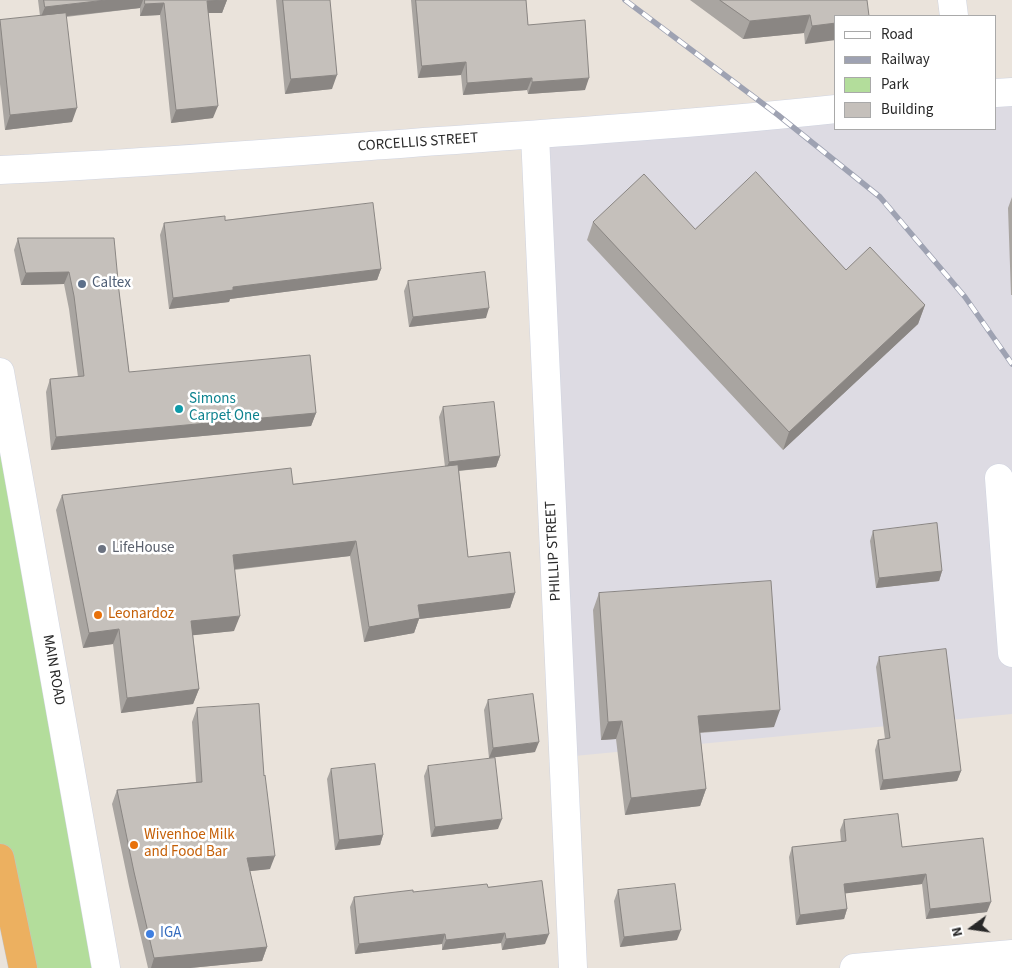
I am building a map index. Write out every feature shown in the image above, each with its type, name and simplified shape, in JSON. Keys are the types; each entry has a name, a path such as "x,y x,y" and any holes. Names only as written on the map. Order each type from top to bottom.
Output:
{"highway":[{"path":"0,858 24,968"}],"street":[{"path":"952,0 954,15"},
{"path":"997,93 1012,92"},
{"name":"CORCELLIS STREET","path":"0,170 100,166 535,135 834,109"},
{"name":"PHILLIP STREET","path":"535,135 573,968"},
{"name":"MAIN ROAD","path":"0,372 106,968"},
{"path":"999,478 1012,653"},
{"path":"854,968 1012,954"}],"shaded area":[{"path":"1012,92 1012,714 564,757 535,135 834,109 834,130 997,130 997,93"}],"green space":[{"path":"0,372 106,968 23,968 0,858"}],"building":[{"path":"44,0 106,0 45,7"},
{"path":"145,0 226,0 207,1 218,106 176,110 164,3 145,4"},
{"path":"283,0 330,0 337,75 291,79"},
{"path":"416,0 526,0 528,25 585,20 589,78 532,82 532,78 467,83 466,62 422,66"},
{"path":"720,0 867,0 869,15 834,15 834,23 812,26 810,15 750,21"},
{"path":"66,13 77,108 10,115 0,20"},
{"path":"756,172 846,270 870,247 925,305 789,432 593,222 644,174 695,229"},
{"path":"373,203 381,269 233,287 233,290 173,298 164,223 225,216 225,220"},
{"path":"18,238 114,238 129,372 310,355 316,413 56,437 50,379 84,376 74,296 69,272 26,273"},
{"path":"485,272 489,308 413,317 408,281"},
{"path":"494,402 500,456 449,462 443,407"},
{"path":"458,465 468,557 510,552 515,593 418,605 420,618 369,627 356,541 233,555 240,616 191,621 199,689 127,698 119,629 89,633 62,495 291,468 293,484"},
{"path":"937,523 942,571 879,578 873,531"},
{"path":"771,581 780,710 698,716 706,789 631,798 622,721 608,722 599,593"},
{"path":"946,649 961,771 883,780 878,740 890,738 879,657"},
{"path":"533,694 539,742 493,748 488,700"},
{"path":"259,704 264,776 275,856 247,858 267,947 154,958 117,790 202,782 197,708"},
{"path":"495,758 502,819 435,827 428,766"},
{"path":"375,764 383,835 339,840 331,769"},
{"path":"898,814 902,847 983,838 991,902 930,909 926,874 844,884 847,909 800,915 792,847 846,841 844,820"},
{"path":"542,881 549,934 506,939 505,933 446,940 445,934 359,944 354,897 413,890 413,892 487,884 488,887"},
{"path":"675,884 681,930 624,937 618,890"}],"railway":[{"path":"625,0 778,115 880,197 965,297 1012,364"}],"place":[{"name":"Caltex","path":"82,284"},
{"name":"Simons Carpet One","path":"179,409"},
{"name":"LifeHouse","path":"102,549"},
{"name":"Leonardoz","path":"98,615"},
{"name":"Wivenhoe Milk and Food Bar","path":"134,845"},
{"name":"IGA","path":"150,934"}]}
